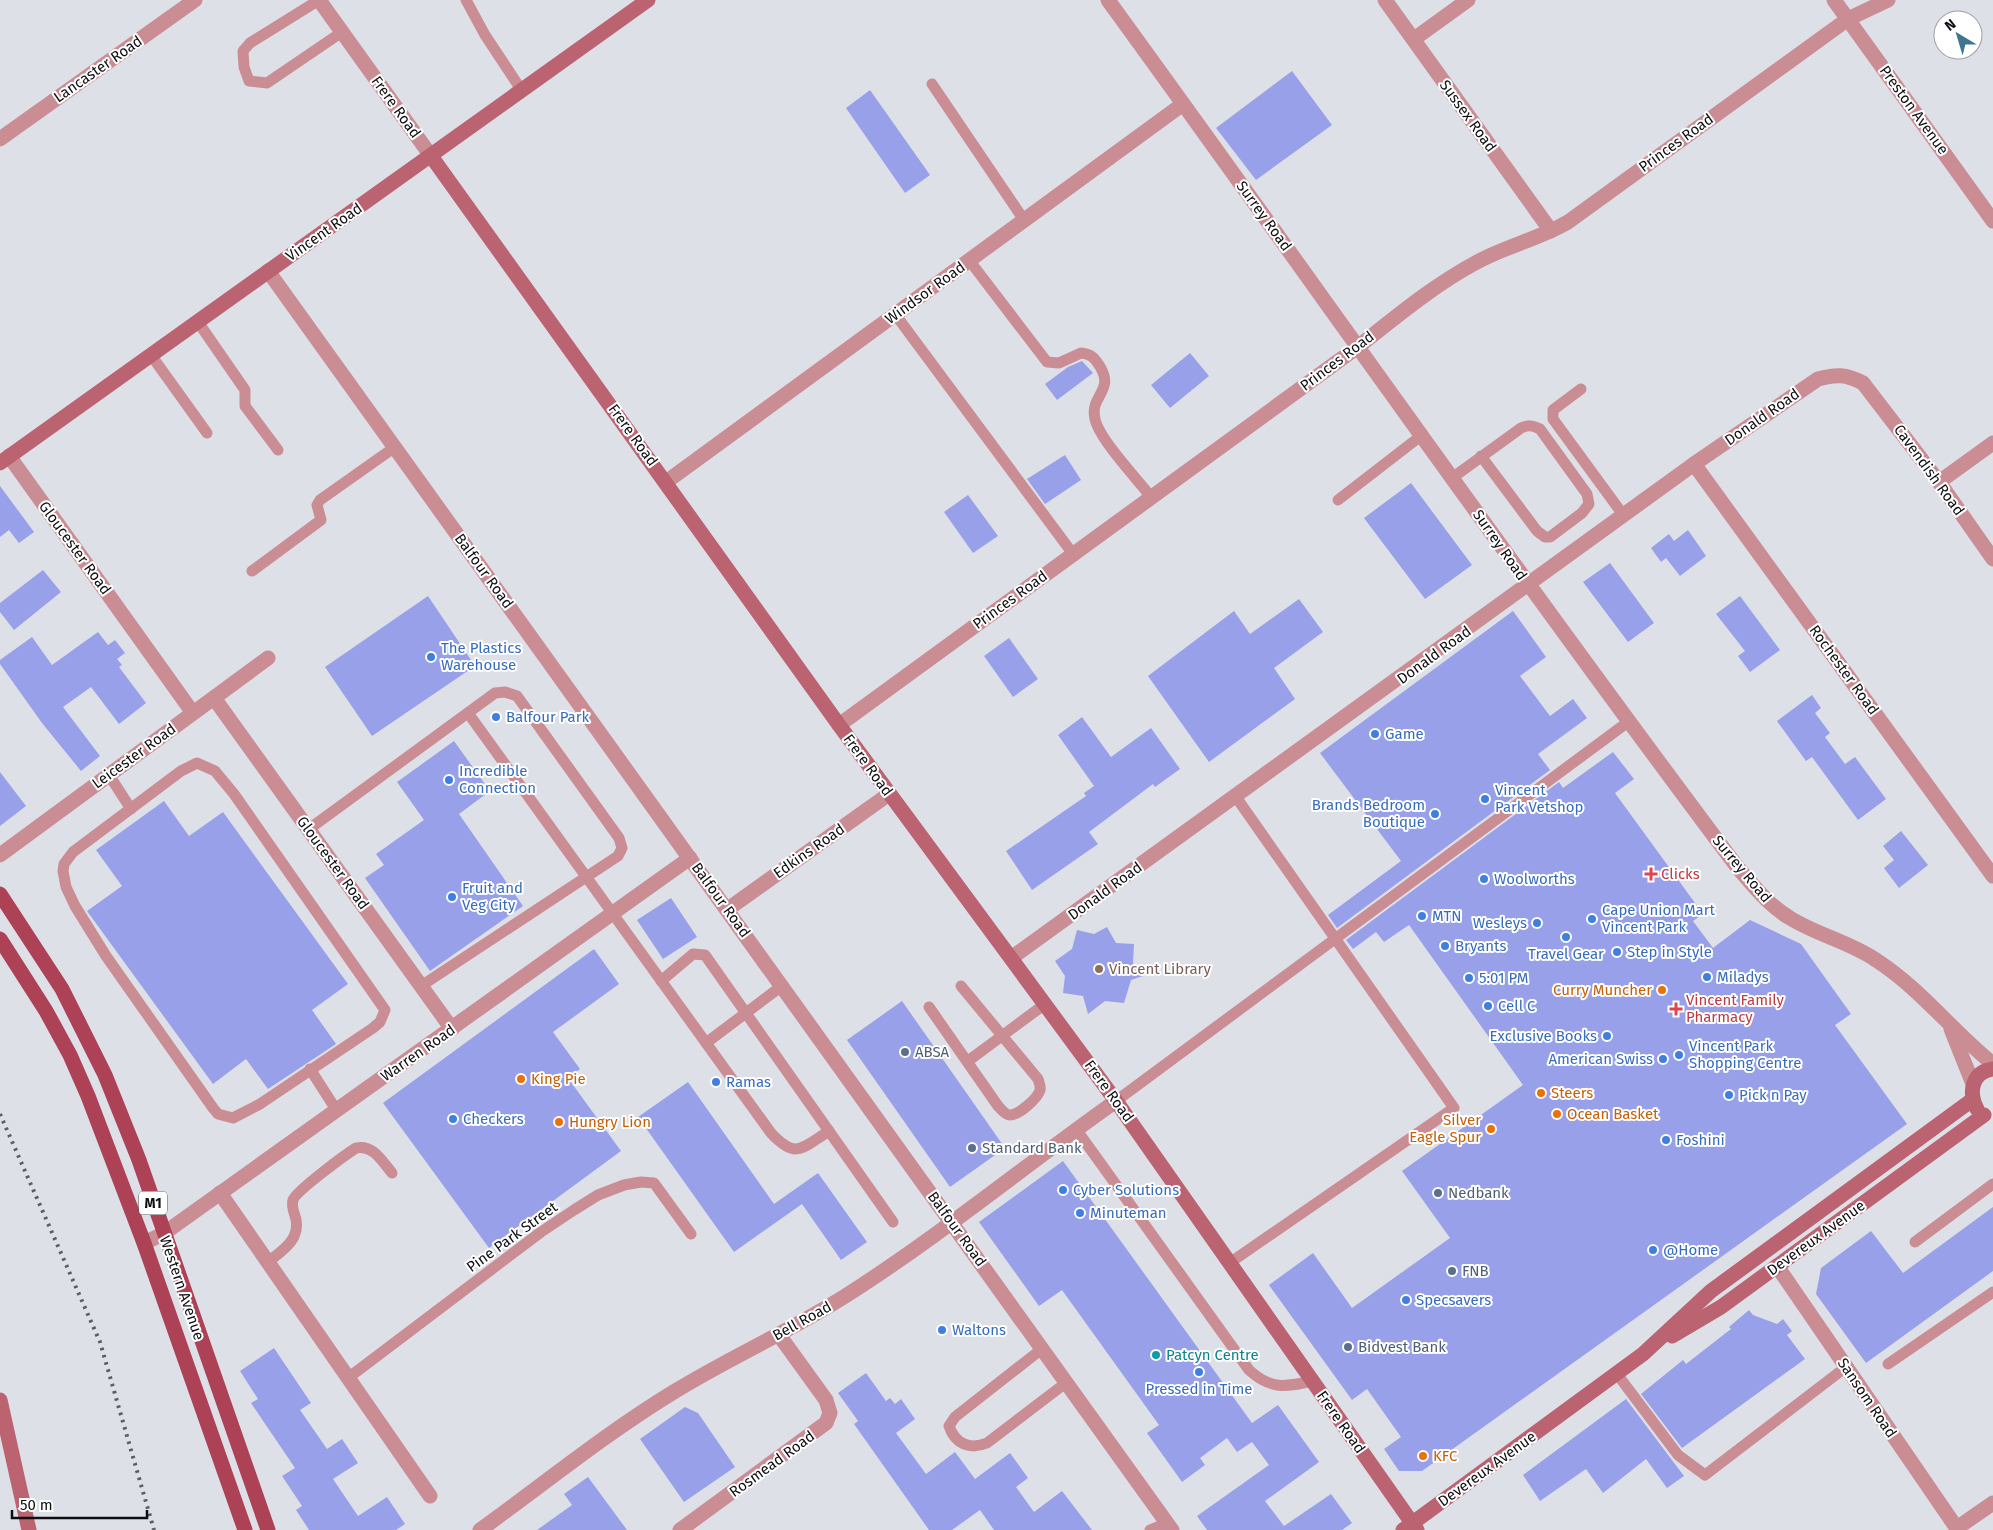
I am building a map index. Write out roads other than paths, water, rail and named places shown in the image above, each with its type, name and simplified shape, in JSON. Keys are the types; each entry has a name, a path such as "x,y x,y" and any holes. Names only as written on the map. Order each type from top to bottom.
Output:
{"main road":[{"name":"Western Avenue","path":"0,894 62,989 105,1075 139,1160 163,1234 268,1530"},
{"name":"Western Avenue","path":"0,939 46,1011 70,1055 108,1147 144,1243 245,1530"}],"street":[{"name":"Lancaster Road","path":"0,138 195,0"},
{"name":"Frere Road","path":"319,0 839,725 1116,1101 1231,1262 1411,1528"},
{"name":"Vincent Road","path":"4,460 648,0"},
{"name":"Surrey Road","path":"1108,0 1359,346 1529,586 1738,868 1764,898 1790,919 1875,959 1925,998 1951,1028 1993,1064"},
{"name":"Sussex Road","path":"1385,0 1551,231"},
{"path":"1414,39 1468,0"},
{"name":"Preston Avenue","path":"1834,0 1993,221"},
{"name":"Princes Road","path":"839,725 1359,346 1432,289 1476,262 1551,231 1848,19 1888,0"},
{"name":"Windsor Road","path":"666,482 1183,104"},
{"name":"Balfour Road","path":"268,271 783,985 1169,1526"},
{"name":"Donald Road","path":"1011,958 1529,586 1694,464 1818,379 1835,374 1848,376 1863,383"},
{"name":"Cavendish Road","path":"1863,383 1939,482 1993,560"},
{"path":"1939,482 1993,443"},
{"name":"Gloucester Road","path":"4,460 193,713"},
{"name":"Rochester Road","path":"1694,464 1993,876"},
{"name":"Leicester Road","path":"0,855 268,658"},
{"name":"Gloucester Road","path":"214,698 452,1029"},
{"name":"Edkins Road","path":"728,909 889,794"},
{"name":"Warren Road","path":"144,1243 163,1234 690,858"},
{"name":"Surrey Road","path":"1951,1028 1973,1084"},
{"path":"1988,1116 1976,1109 1972,1100 1973,1084 1979,1075 1993,1069"},
{"name":"Devereux Avenue","path":"1411,1528 1643,1354 1711,1291 1972,1100"},
{"name":"Bell Road","path":"480,1530 671,1393 852,1292 1116,1101"},
{"name":"Devereux Avenue","path":"1643,1354 1721,1307 1988,1116"},
{"path":"220,1193 430,1496"},
{"name":"Sansom Road","path":"1777,1266 1957,1529"},
{"name":"Rosmead Road","path":"680,1530 826,1423 830,1413 826,1400 779,1334"},
{"path":"0,1400 29,1530"},
{"path":"1957,1529 1993,1503"}],"lane":[{"path":"319,0 246,47 243,51 244,67 249,81 267,83 342,32"},
{"path":"466,0 485,36 522,91"},
{"path":"932,84 1024,220"},
{"path":"969,260 1047,362 1059,362 1081,353 1091,355 1096,359 1102,368 1106,382 1094,411 1098,429 1152,497"},
{"path":"896,314 1073,554"},
{"path":"198,322 245,390 245,406 278,450"},
{"path":"151,355 207,433"},
{"path":"1580,389 1553,410 1554,419 1624,516"},
{"path":"1452,478 1481,456 1521,428 1528,425 1534,426 1540,429 1587,494 1589,504 1582,513 1550,537 1545,537 1538,531 1481,456"},
{"path":"1338,500 1422,435"},
{"path":"252,571 321,520 317,505 320,500 394,447"},
{"path":"309,829 495,694 505,692 517,696 619,838 622,848 618,856 422,986"},
{"path":"468,713 771,1133 784,1147 793,1150 804,1147 829,1131"},
{"path":"1116,1101 1628,722"},
{"path":"201,764 215,771 234,794 385,1010 380,1022 310,1069 242,1115 226,1118 218,1114 106,956 66,887 64,864 79,847 192,765 201,764"},
{"path":"109,775 131,809"},
{"path":"1231,1262 1454,1108 1236,797"},
{"path":"661,981 693,954 700,953 710,962 893,1222"},
{"path":"706,1043 783,985"},
{"path":"930,1007 1004,1113 1010,1115 1017,1113 1035,1099 1041,1087 1038,1079 961,986"},
{"path":"968,1061 1045,1004"},
{"path":"310,1069 337,1111"},
{"path":"1076,1129 1248,1370 1270,1385 1288,1386 1313,1381"},
{"path":"268,1262 290,1244 296,1235 298,1227 292,1206 296,1194 349,1153 364,1146 371,1148 392,1173"},
{"name":"Pine Park Street","path":"348,1378 541,1232 598,1195 624,1185 641,1182 654,1183 691,1234"},
{"path":"1915,1242 1993,1184"},
{"path":"1888,1364 1993,1292"},
{"path":"1043,1348 955,1417 949,1426 952,1435 967,1446 976,1448 987,1443 1067,1382"},
{"path":"1617,1374 1678,1455 1705,1475 1846,1367"},
{"path":"1150,1530 1169,1526"}],"railway":[{"path":"0,1114 100,1342 154,1530"}],"place":[{"name":"The Plastics Warehouse","path":"431,657"},
{"name":"Balfour Park","path":"496,717"},
{"name":"Game","path":"1375,734"},
{"name":"Incredible Connection","path":"449,780"},
{"name":"Vincent Park Vetshop","path":"1485,799"},
{"name":"Brands Bedroom Boutique","path":"1435,814"},
{"name":"Clicks","path":"1651,874"},
{"name":"Woolworths","path":"1484,879"},
{"name":"Fruit and Veg City","path":"452,897"},
{"name":"MTN","path":"1422,916"},
{"name":"Cape Union Mart Vincent Park","path":"1592,919"},
{"name":"Wesleys","path":"1537,923"},
{"name":"Travel Gear","path":"1566,937"},
{"name":"Bryants","path":"1445,946"},
{"name":"Step in Style","path":"1617,952"},
{"name":"Vincent Library","path":"1099,969"},
{"name":"Miladys","path":"1707,977"},
{"name":"5:01 PM","path":"1469,978"},
{"name":"Curry Muncher","path":"1662,990"},
{"name":"Cell C","path":"1488,1006"},
{"name":"Vincent Family Pharmacy","path":"1676,1009"},
{"name":"Exclusive Books","path":"1607,1036"},
{"name":"ABSA","path":"905,1052"},
{"name":"Vincent Park Shopping Centre","path":"1679,1055"},
{"name":"American Swiss","path":"1663,1059"},
{"name":"King Pie","path":"521,1079"},
{"name":"Ramas","path":"716,1082"},
{"name":"Steers","path":"1541,1093"},
{"name":"Pick n Pay","path":"1729,1095"},
{"name":"Ocean Basket","path":"1557,1114"},
{"name":"Checkers","path":"453,1119"},
{"name":"Hungry Lion","path":"559,1122"},
{"name":"Silver Eagle Spur","path":"1491,1129"},
{"name":"Foshini","path":"1666,1140"},
{"name":"Standard Bank","path":"972,1148"},
{"name":"Cyber Solutions","path":"1063,1190"},
{"name":"Nedbank","path":"1438,1193"},
{"name":"Minuteman","path":"1080,1213"},
{"name":"@Home","path":"1653,1250"},
{"name":"FNB","path":"1452,1271"},
{"name":"Specsavers","path":"1406,1300"},
{"name":"Waltons","path":"942,1330"},
{"name":"Bidvest Bank","path":"1348,1347"},
{"name":"Patcyn Centre","path":"1156,1355"},
{"name":"Pressed in Time","path":"1199,1372"},
{"name":"KFC","path":"1423,1456"}]}
